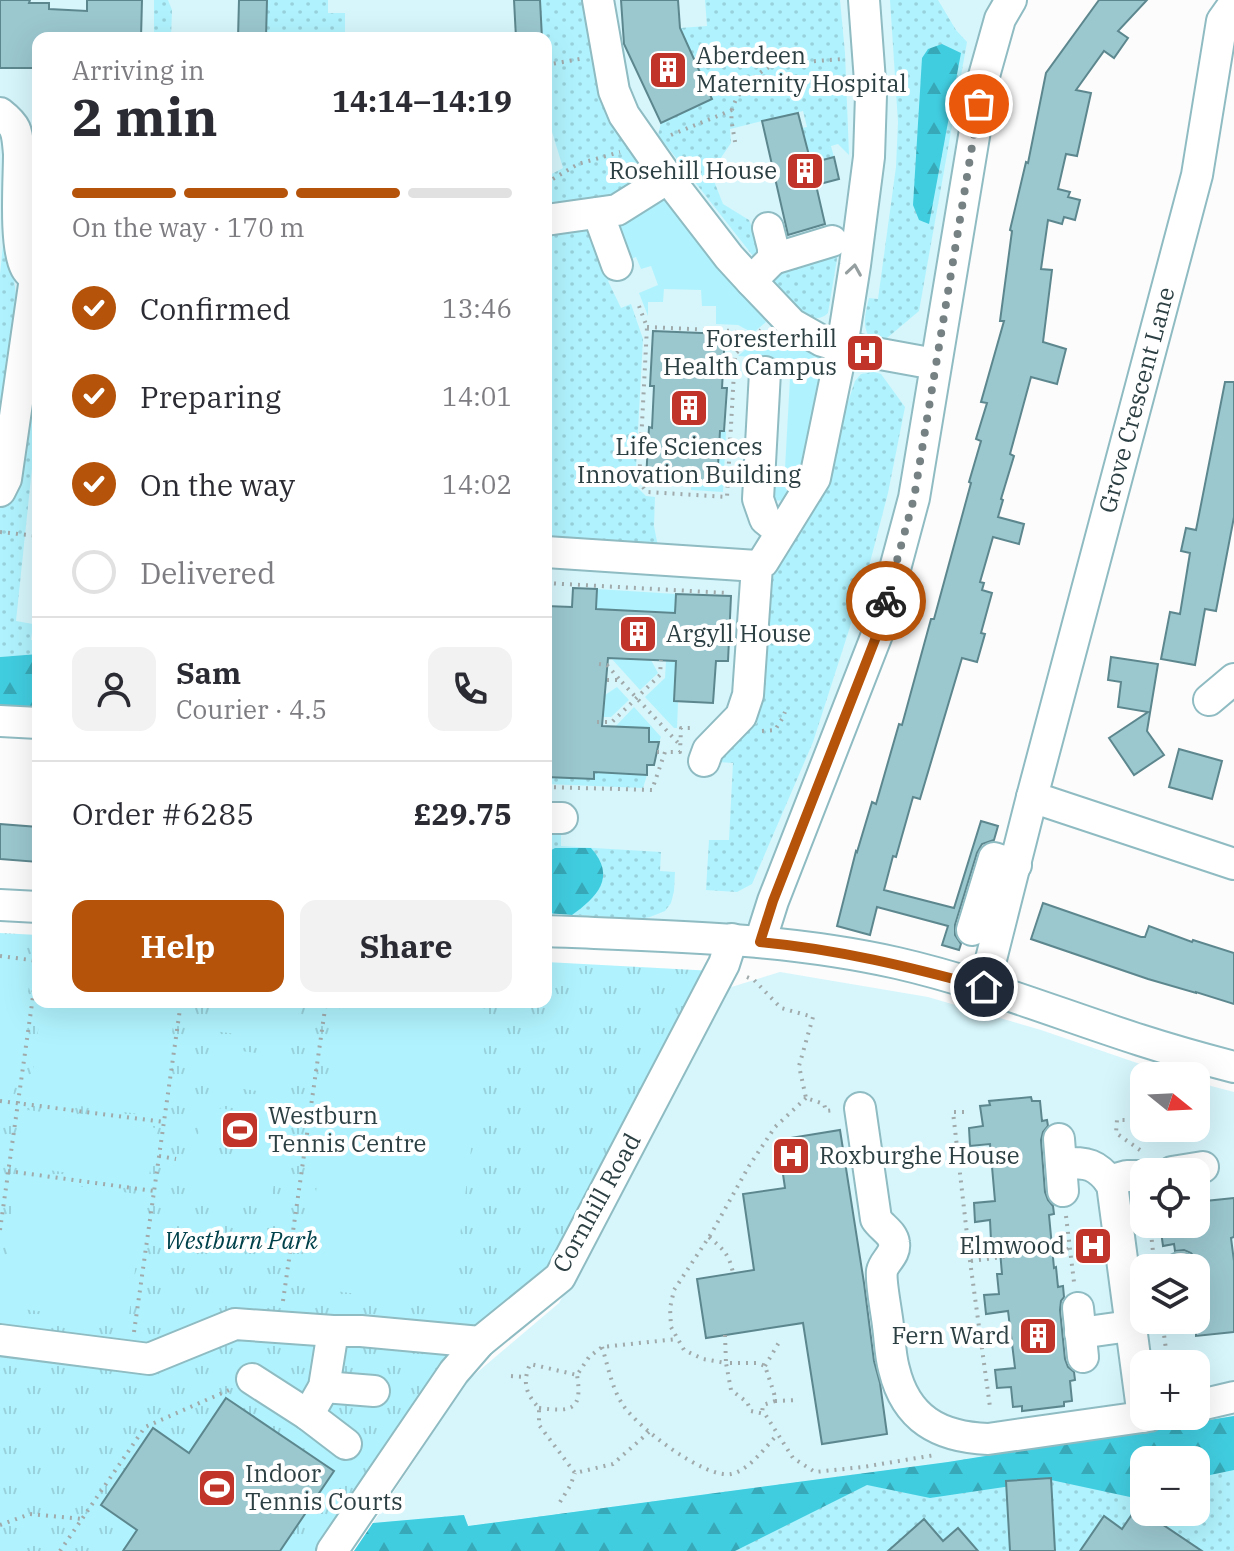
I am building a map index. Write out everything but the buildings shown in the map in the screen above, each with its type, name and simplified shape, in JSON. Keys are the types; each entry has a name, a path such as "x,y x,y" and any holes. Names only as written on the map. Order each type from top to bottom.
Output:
{"street":[{"path":"598,0 614,91 624,115 668,178 751,281 792,324 822,341 935,364"},
{"path":"767,522 815,478 842,347 869,157 871,95 864,0"},
{"name":"Grove Crescent Lane","path":"984,987 1197,175 1222,21 1234,4"},
{"name":"Cornhill Road","path":"332,1551 454,1372 480,1342 560,1277 739,948 773,901 878,632 914,498 997,6"},
{"path":"0,113 13,123 28,153 18,222 26,268 32,274"},
{"path":"552,219 617,210 668,178"},
{"path":"598,213 617,265"},
{"path":"768,228 773,259"},
{"path":"751,281 773,259 832,241"},
{"path":"0,491 6,479 32,305"},
{"path":"552,552 757,566 763,562 767,522 758,499 765,372"},
{"path":"692,754 708,750 741,716 748,695 757,566"},
{"path":"1209,700 1234,679"},
{"path":"0,721 32,723"},
{"path":"1032,797 1234,864"},
{"path":"972,930 994,858 1016,865"},
{"path":"0,905 32,907"},
{"path":"552,932 739,948 820,948 898,964 984,987 1153,1044 1234,1067"},
{"path":"860,1108 876,1219 894,1243 892,1254 882,1271 893,1368 911,1408 920,1418 951,1435 988,1439 1130,1419"},
{"path":"1061,1164 1089,1163 1101,1170 1112,1184 1120,1244 1130,1266"},
{"path":"1109,1181 1130,1176"},
{"path":"0,1340 149,1359 235,1324 480,1342"},
{"path":"1080,1333 1130,1326"},
{"path":"308,1415 324,1387 333,1331"},
{"path":"244,1383 308,1415 346,1444"},
{"path":"324,1387 374,1391"},
{"path":"1210,1403 1234,1397"}],"path":[{"path":"552,64 607,54"},
{"path":"735,142 732,110 742,91 765,69 775,64 850,59"},
{"path":"803,86 852,78"},
{"path":"552,179 578,164 645,144 732,110"},
{"path":"639,306 647,327 639,482 647,492 727,497 735,354 752,338 734,331 647,327"},
{"path":"0,532 32,535"},
{"path":"552,583 728,593"},
{"path":"597,722 612,722 637,698 660,675 661,660"},
{"path":"599,664 607,665 692,754"},
{"path":"607,680 620,680"},
{"path":"692,754 681,728 695,728"},
{"path":"657,752 692,754"},
{"path":"552,787 652,790 665,752"},
{"path":"739,948 754,980 781,1008 813,1017 799,1066 806,1098"},
{"path":"0,956 32,960"},
{"path":"0,1230 32,1004"},
{"path":"134,1334 180,1008"},
{"path":"279,1327 325,1008"},
{"path":"806,1098 824,1104 826,1111 860,1108"},
{"path":"775,1401 765,1366 703,1359 684,1350 671,1327 670,1308 674,1290 709,1237 749,1166 775,1127 806,1098"},
{"path":"0,1101 164,1122"},
{"path":"964,1112 953,1112 990,1407"},
{"path":"1130,1120 1117,1120 1116,1133 1140,1149 1141,1158"},
{"path":"159,1156 176,1159"},
{"path":"1061,1164 1080,1333"},
{"path":"8,1171 154,1191"},
{"path":"709,1237 731,1260 733,1273"},
{"path":"970,1261 1120,1244"},
{"path":"725,1335 731,1390 747,1402 751,1411 765,1414 793,1458 815,1472 943,1455 951,1435"},
{"path":"539,1408 556,1410 574,1406 580,1394 577,1375 589,1357 602,1347 677,1339"},
{"path":"765,1366 781,1339"},
{"path":"602,1347 621,1403 632,1417 702,1468 716,1474 730,1474 744,1468 778,1434"},
{"path":"575,1473 539,1425 539,1408 531,1399 525,1377 530,1364 577,1375"},
{"path":"511,1376 525,1377"},
{"path":"60,1551 145,1427 244,1383"},
{"path":"762,1413 763,1405 797,1400"},
{"path":"575,1473 613,1464 649,1432"},
{"path":"560,1502 575,1473"},
{"path":"0,1525 30,1514 82,1519"}],"shaded area":[{"path":"0,0 1011,0 878,632 760,942 552,931 552,32 32,32 32,709 0,707"},
{"name":"Roxburghe House","path":"780,972 928,997 1041,1030 1134,1062 1130,1062 1130,1142 1210,1142 1210,1086 1234,1092 1234,1416 1210,1420 1210,1350 1130,1350 1130,1430 1147,1430 948,1462 467,1526 464,1515 373,1523 467,1381 559,1303 728,988"}],"green space":[{"path":"154,0 168,0 172,10 171,32 154,32"},
{"path":"267,0 328,0 328,13 345,13 345,32 266,32"},
{"path":"540,0 586,0 644,169 641,182 633,192 552,209 552,174 563,168 552,132 552,32 542,32"},
{"path":"705,0 840,0 849,155 838,144 831,146 834,157 811,163 802,128 807,127 803,111 730,129 731,143 716,165 714,181 723,204 749,220 761,246 757,257 753,256 658,135 661,123 712,99 680,28 707,26"},
{"path":"890,0 938,0 967,42 919,311 887,338 878,338 868,335 865,321 869,298 878,299 896,167 898,122"},
{"path":"942,44 961,53 929,224 919,220 913,205 922,58 928,49"},
{"path":"671,200 688,216 766,322 753,333 738,325 716,324 716,306 702,306 701,290 664,289 663,302 648,302 648,316 639,293 658,285 651,266 641,269 636,257 624,262 618,230 641,209"},
{"path":"588,226 614,278 608,281 621,308 631,304 643,339 635,485 646,496 655,497 654,526 658,547 552,539 552,230"},
{"path":"4,235 9,237 18,312 0,434 0,274"},
{"path":"839,247 828,313 814,318 806,315 773,283 776,275"},
{"path":"772,327 781,329 819,355 821,371 814,430 803,470 789,501 768,500 770,485 784,486 790,378 772,377 772,358 738,356"},
{"path":"32,372 32,468 16,621 32,624 32,654 0,657 0,504"},
{"path":"861,374 881,374 905,407 888,493 867,574 813,742 752,884 737,892 706,890 709,840 729,840 733,763 719,762 757,723 763,601 776,570 830,482 844,414 855,381"},
{"path":"720,431 726,431 723,492 691,490 691,482 717,483"},
{"path":"597,589 676,594 675,613 579,608 579,604 596,604"},
{"path":"32,654 32,709 0,707 0,657"},
{"path":"611,658 651,660 658,673 640,690"},
{"path":"666,661 676,661 674,701 678,702 677,728 645,697 665,678"},
{"path":"617,687 629,700 611,717 603,717 605,695"},
{"path":"634,707 661,737 659,742 649,742 615,727"},
{"path":"594,772 647,775 643,788 552,784 552,777 594,779"},
{"path":"552,827 561,828 561,846 661,852 660,871 675,872 671,903 665,911 641,919 552,913"},
{"path":"591,848 603,868 601,886 596,894 572,915 552,913 552,850"},
{"name":"Westburn Park","path":"0,933 32,935 32,1008 552,1008 552,962 714,971 555,1269 446,1367 315,1551 0,1551"},
{"path":"0,959 32,964 13,1097 0,1095"},
{"path":"41,1008 175,1008 161,1117 29,1099"},
{"name":"Westburn Tennis Centre","path":"217,1008 300,1008 295,1042 214,1031"},
{"path":"339,1008 489,1009 451,1306 304,1287"},
{"name":"Westburn Tennis Centre","path":"212,1047 293,1058 288,1095 207,1084"},
{"name":"Westburn Tennis Centre","path":"202,1106 284,1117 278,1154 197,1143"},
{"path":"28,1110 156,1128 148,1184 20,1166"},
{"name":"Westburn Tennis Centre","path":"195,1157 276,1168 271,1205 190,1194"},
{"path":"17,1178 145,1195 128,1323 0,1306"},
{"path":"1234,1416 1234,1551 354,1551 373,1523 464,1515 468,1526 948,1462 1147,1430 1210,1430 1210,1420"},
{"path":"1234,1416 1234,1470 1210,1475 1210,1446 1130,1446 1130,1497 1051,1480 930,1498 867,1485 735,1551 354,1551 373,1523 464,1515 468,1526 948,1462 1147,1430 1210,1430 1210,1420"}],"way so far":[{"path":"886,601 914,498 979,104"}],"place":[{"name":"Aberdeen Maternity Hospital","path":"668,70"},
{"name":"Rosehill House","path":"805,171"},
{"name":"Foresterhill Health Campus","path":"865,353"},
{"name":"Life Sciences Innovation Building","path":"689,408"},
{"name":"Argyll House","path":"638,634"},
{"name":"Westburn Tennis Centre","path":"240,1130"},
{"name":"Roxburghe House","path":"791,1156"},
{"name":"Elmwood","path":"1093,1246"},
{"name":"Fern Ward","path":"1038,1336"},
{"name":"Indoor Tennis Courts","path":"217,1488"}],"route":[{"path":"886,601 878,632 773,901 760,942 820,948 898,964 984,987"}]}
